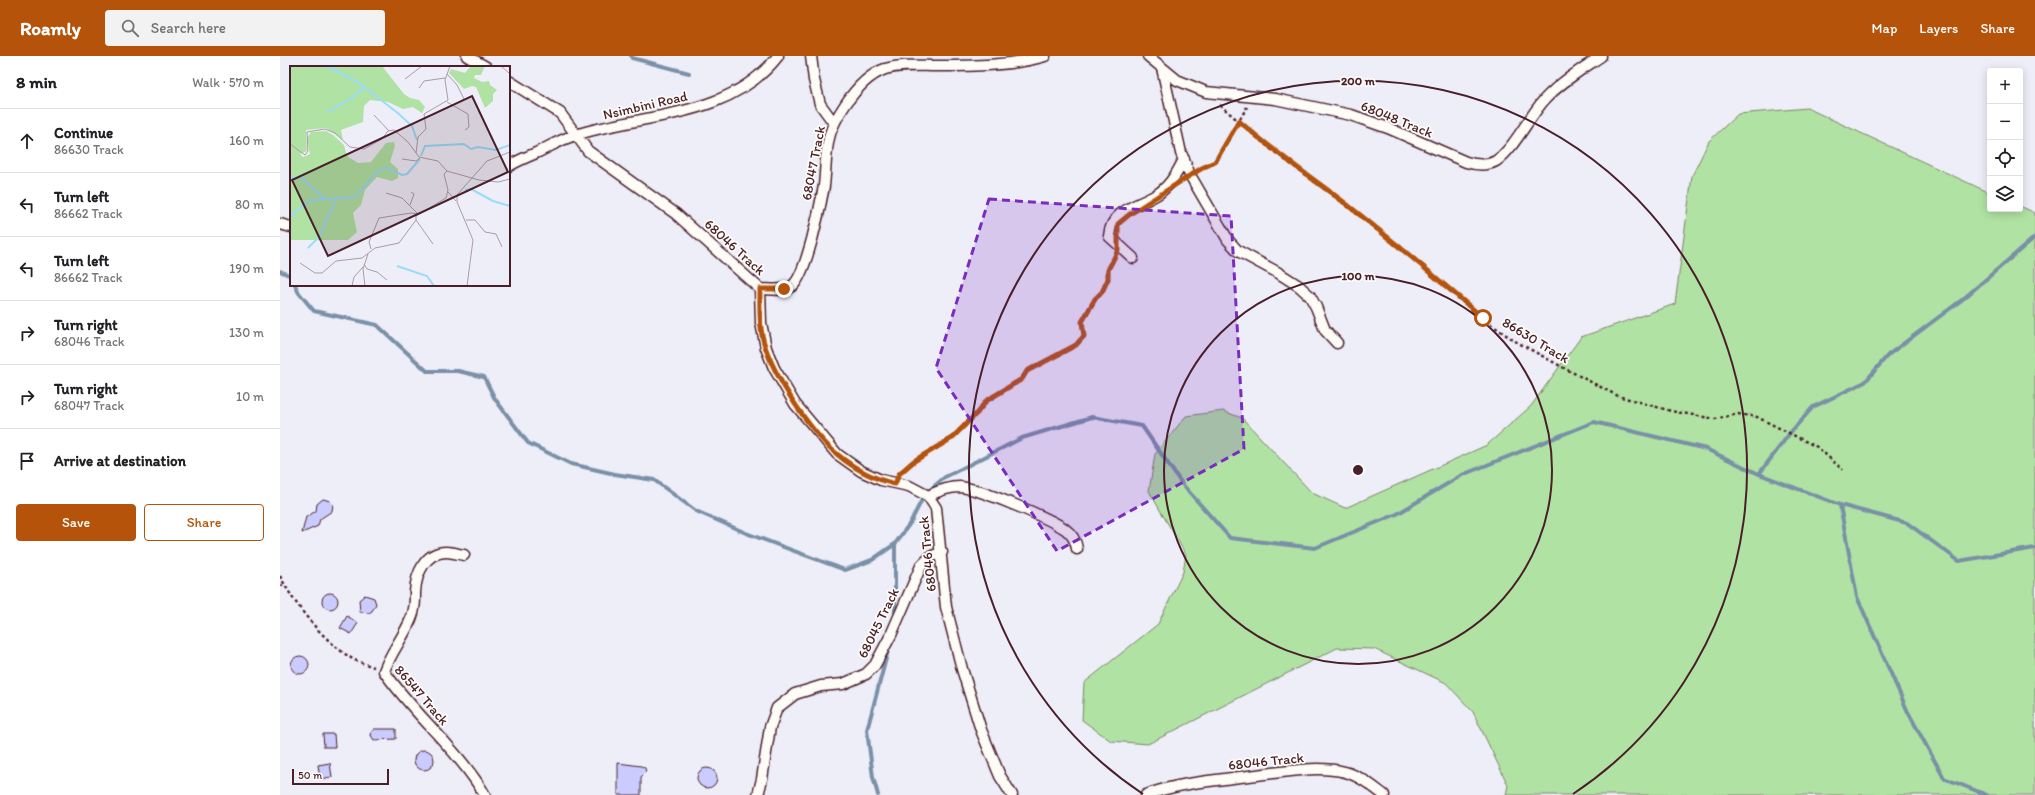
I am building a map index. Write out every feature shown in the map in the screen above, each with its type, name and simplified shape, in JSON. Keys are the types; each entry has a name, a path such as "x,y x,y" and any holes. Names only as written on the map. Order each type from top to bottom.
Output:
{"street":[{"path":"467,56 484,66"},
{"name":"Nsimbini Road","path":"510,166 574,135 703,106 731,95 772,64 778,56"},
{"path":"811,56 814,80 820,104 834,123"},
{"name":"68047 Track","path":"760,289 784,289 793,286 801,275 810,246 824,187 830,135 834,123 855,91 868,79 885,69 909,65 960,66 1008,63 1045,56"},
{"name":"68048 Track","path":"1148,56 1177,80 1206,92 1256,97 1351,115 1388,128 1466,162 1485,164 1495,161 1505,153 1545,99 1555,89 1601,56"},
{"path":"1162,68 1184,159 1190,175 1228,240 1238,251 1277,272 1299,286 1310,296 1325,330 1337,343"},
{"name":"68046 Track","path":"510,83 560,113 571,128 574,135 588,151 676,214 760,289 761,323 766,348 774,368 795,404 837,454 861,471 881,480 909,486 928,496 936,508 942,552 946,607 962,669 986,743 1000,776 1012,795"},
{"path":"1133,258 1112,240 1110,233 1120,214 1132,206 1156,195 1162,190 1184,159"},
{"path":"280,224 290,227"},
{"path":"928,496 951,487 975,490 1060,526 1072,536 1076,542 1077,549"},
{"path":"384,671 389,657 412,619 415,609 415,590 419,573 424,563 436,554 445,552 464,555"},
{"name":"68045 Track","path":"758,795 770,727 777,708 795,694 821,686 843,684 866,674 875,665 891,635 921,566 930,557 942,552"},
{"name":"86547 Track","path":"384,671 394,687 432,727 485,795"},
{"name":"68046 Track","path":"1146,795 1168,787 1296,771 1330,770 1344,772 1358,777 1384,795"}],"path":[{"name":"86630 Track","path":"1206,92 1271,149 1344,203 1420,264 1483,318 1515,341 1618,396 1671,411 1715,418 1738,414 1757,417 1817,447 1843,470"},
{"path":"1190,175 1215,162 1239,121 1256,97"},
{"path":"895,484 899,474 914,461 952,438 977,413 986,401 1022,379 1027,371 1076,345 1084,336 1082,322 1095,299 1102,292 1108,279 1108,270 1119,246"},
{"name":"86547 Track","path":"280,576 290,597 321,632 351,659 384,671"},
{"path":"280,586 284,584"}],"highlighted area":[{"path":"989,199 1231,216 1244,449 1057,551 936,368"}],"green space":[{"path":"1807,108 1987,192 1987,212 2023,212 2023,207 2035,213 2035,795 1506,795 1508,785 1473,712 1446,683 1374,649 1337,648 1148,744 1111,741 1082,720 1084,683 1158,624 1183,572 1186,555 1149,491 1155,454 1186,416 1223,411 1242,418 1312,493 1345,508 1487,445 1531,406 1581,337 1675,304 1692,176 1709,141 1738,114"}],"building":[{"path":"323,499 330,501 333,504 332,511 320,519 318,526 302,533 306,517 316,511 317,504"},
{"path":"330,593 337,598 338,601 333,608 330,609 323,604 322,601 327,594"},
{"path":"365,595 374,598 376,604 369,613 360,612 359,600"},
{"path":"347,616 358,623 351,634 340,628"},
{"path":"300,656 306,659 309,665 306,671 300,674 294,671 291,665 294,659"},
{"path":"374,729 396,729 396,739 374,740 370,734"},
{"path":"323,734 334,734 335,747 324,747"},
{"path":"424,750 431,753 434,760 431,767 424,770 417,767 414,760 417,753"},
{"path":"330,763 332,777 320,779 318,765"},
{"path":"618,763 641,766 645,768 646,772 641,777 641,795 618,795"},
{"path":"703,768 711,768 717,774 717,782 711,788 703,788 697,782 697,774"}],"waterway":[{"path":"631,56 632,58 689,73"},
{"path":"1759,474 1790,433 1813,407 1865,382 1888,355 1963,299 2035,237"},
{"path":"280,271 290,276"},
{"path":"296,286 299,293 314,311 377,325 427,371 458,371 484,377 495,399 528,443 571,464 615,474 654,480 696,511 746,533 845,570 872,560 895,544 910,523 925,494 945,477 1022,438 1092,417 1142,426 1182,484 1230,538 1315,548 1397,514 1462,475 1594,422 1706,449 1759,474 1840,505 1907,523 1959,561 2035,548"},
{"path":"1840,505 1857,597 1908,712 1944,778 1987,795"},
{"path":"895,544 895,618"},
{"path":"878,795 873,777 867,730 889,647"}],"route":[{"path":"784,289 760,289 762,334 774,368 795,404 837,454 861,471 881,480 895,484 899,474 914,461 952,438 984,406 986,401 1025,377 1027,371 1076,345 1084,336 1082,322 1095,299 1102,292 1108,279 1108,270 1118,250 1118,224 1145,204 1204,167 1215,162 1223,152 1239,121 1271,149 1344,203 1420,264 1483,318"}]}
